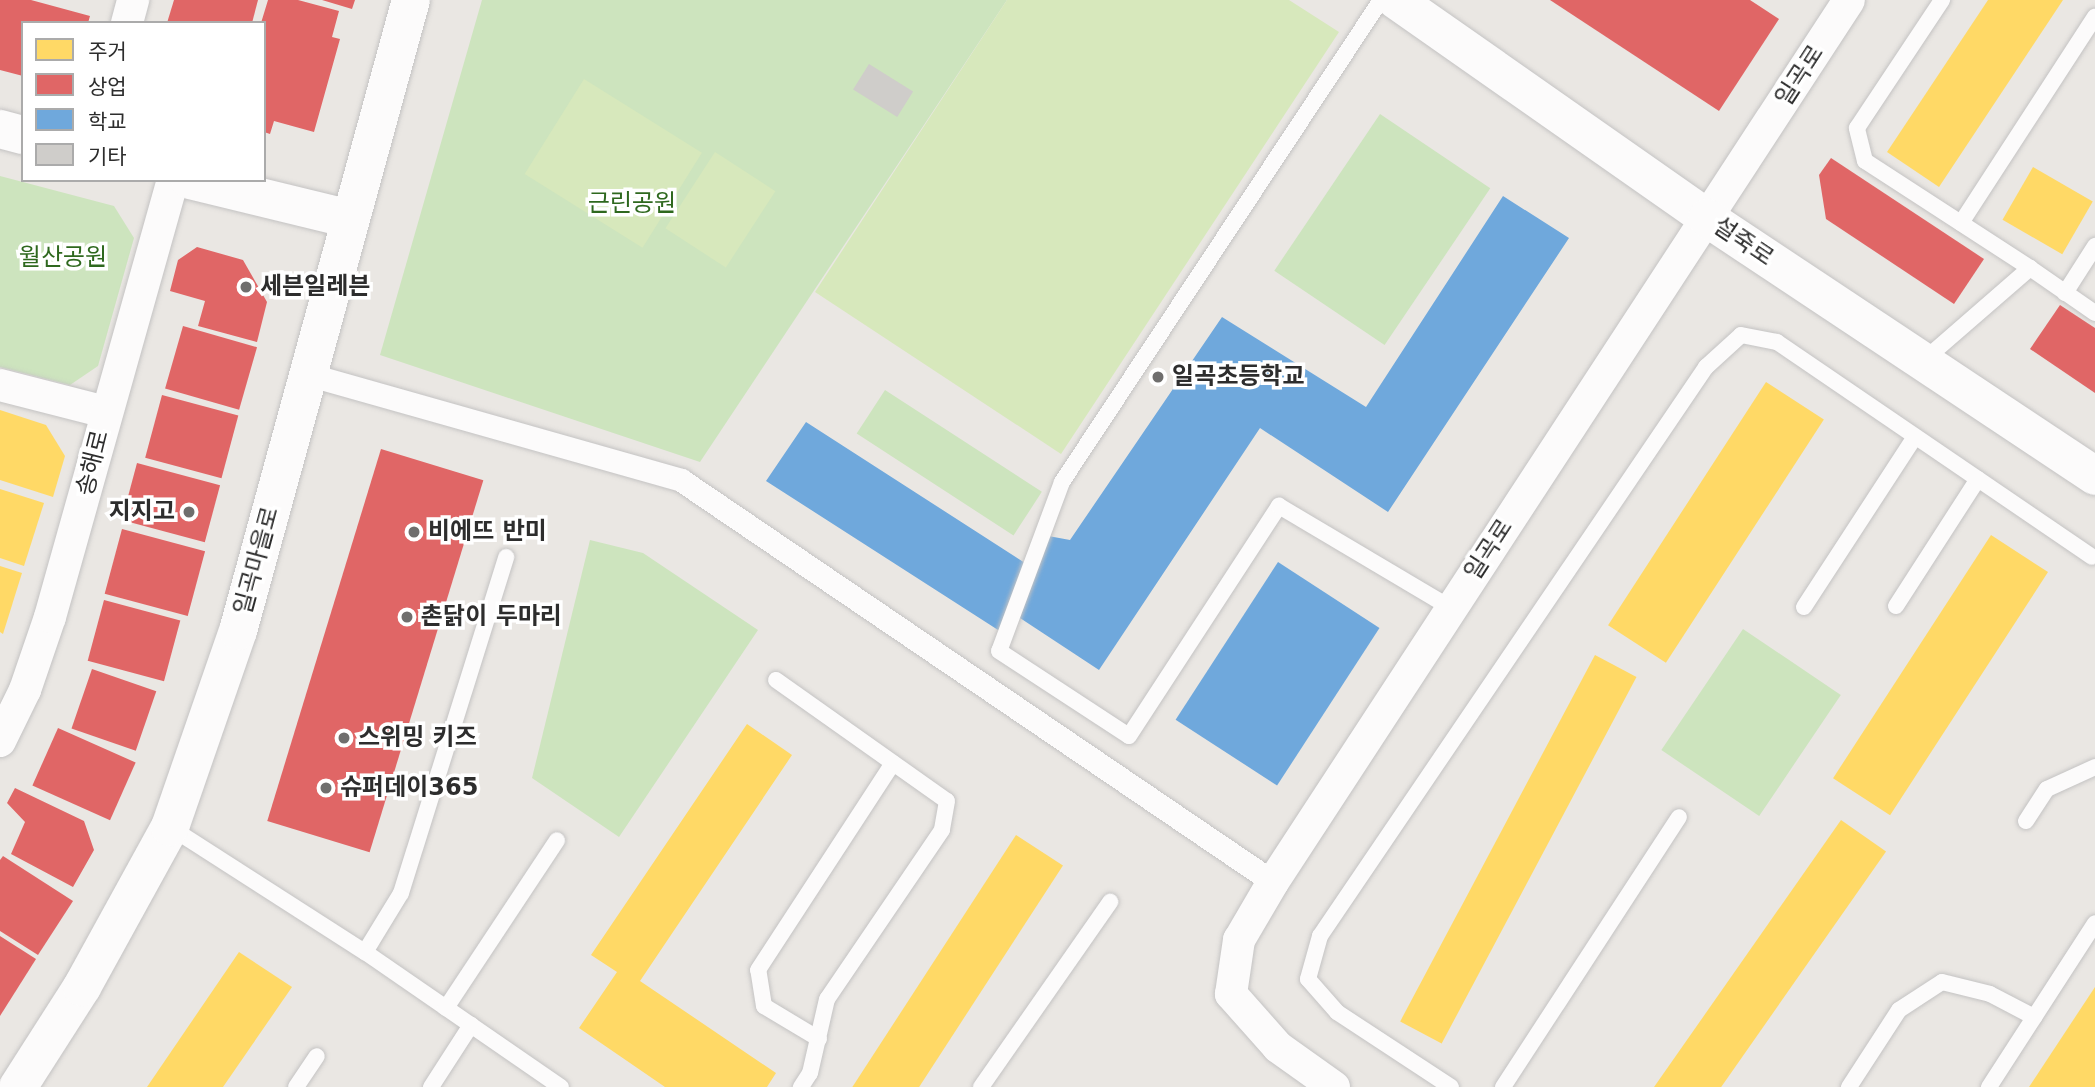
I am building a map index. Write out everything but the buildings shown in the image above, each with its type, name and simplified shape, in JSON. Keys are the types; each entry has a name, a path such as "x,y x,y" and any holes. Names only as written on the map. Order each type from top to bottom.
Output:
{"street":[{"path":"128,21 133,0"},
{"name":"일곡마을로","path":"18,1087 82,987 170,827 238,631 411,0"},
{"name":"설죽로","path":"1396,0 1707,218 2095,476"},
{"name":"일곡로","path":"1334,1087 1278,1047 1231,994 1239,940 1273,882 1849,0"},
{"path":"0,129 21,134"},
{"name":"송해로","path":"0,741 24,690 50,617 84,501 105,412 172,182"},
{"path":"198,182 350,219"},
{"path":"307,374 681,480 1273,882"},
{"path":"0,385 105,412"}],"lane":[{"path":"1381,0 1062,482 999,651 1129,736 1279,506 1451,608"},
{"path":"1942,0 1857,128 1865,161 2095,313"},
{"path":"1961,223 2095,17"},
{"path":"2065,293 2095,246"},
{"path":"1923,361 2030,268"},
{"path":"1451,1087 1337,1012 1308,979 1320,936 1706,367 1741,335 1777,342 2092,558"},
{"path":"1804,607 1915,437"},
{"path":"1896,606 1978,480"},
{"path":"1054,536 1062,482"},
{"path":"365,952 401,892 506,557"},
{"path":"776,680 947,801 942,830 827,999 810,1073 801,1087"},
{"path":"819,1039 764,1006 758,970 893,763"},
{"path":"2026,821 2046,789 2095,767"},
{"path":"1503,1087 1679,817"},
{"path":"170,827 365,952 561,1087"},
{"path":"446,1008 557,840"},
{"path":"982,1087 1110,902"},
{"path":"1989,1087 2095,923"},
{"path":"1849,1087 1899,1010 1941,982 1990,994 2034,1017"},
{"path":"431,1087 471,1025"},
{"path":"296,1087 317,1056"}],"green space":[{"name":"근린공원","path":"482,0 1007,0 700,462 380,355"},
{"path":"1007,0 1289,0 1339,32 1061,454 815,292"},
{"path":"584,79 702,153 643,248 525,174"},
{"path":"1380,114 1490,188 1385,345 1274,271"},
{"path":"715,152 775,191 726,268 665,228"},
{"name":"월산공원","path":"0,176 114,206 134,238 98,366 70,385 0,367"},
{"path":"885,390 1042,492 1014,535 857,434"},
{"path":"590,540 643,553 758,630 619,837 532,778"},
{"path":"1743,629 1841,695 1759,816 1661,750"}],"place":[{"name":"세븐일레븐","path":"246,287"},
{"name":"일곡초등학교","path":"1158,377"},
{"name":"지지고","path":"189,512"},
{"name":"비에뜨 반미","path":"414,532"},
{"name":"촌닭이 두마리","path":"407,617"},
{"name":"스위밍 키즈","path":"344,738"},
{"name":"슈퍼데이365","path":"326,788"}]}
